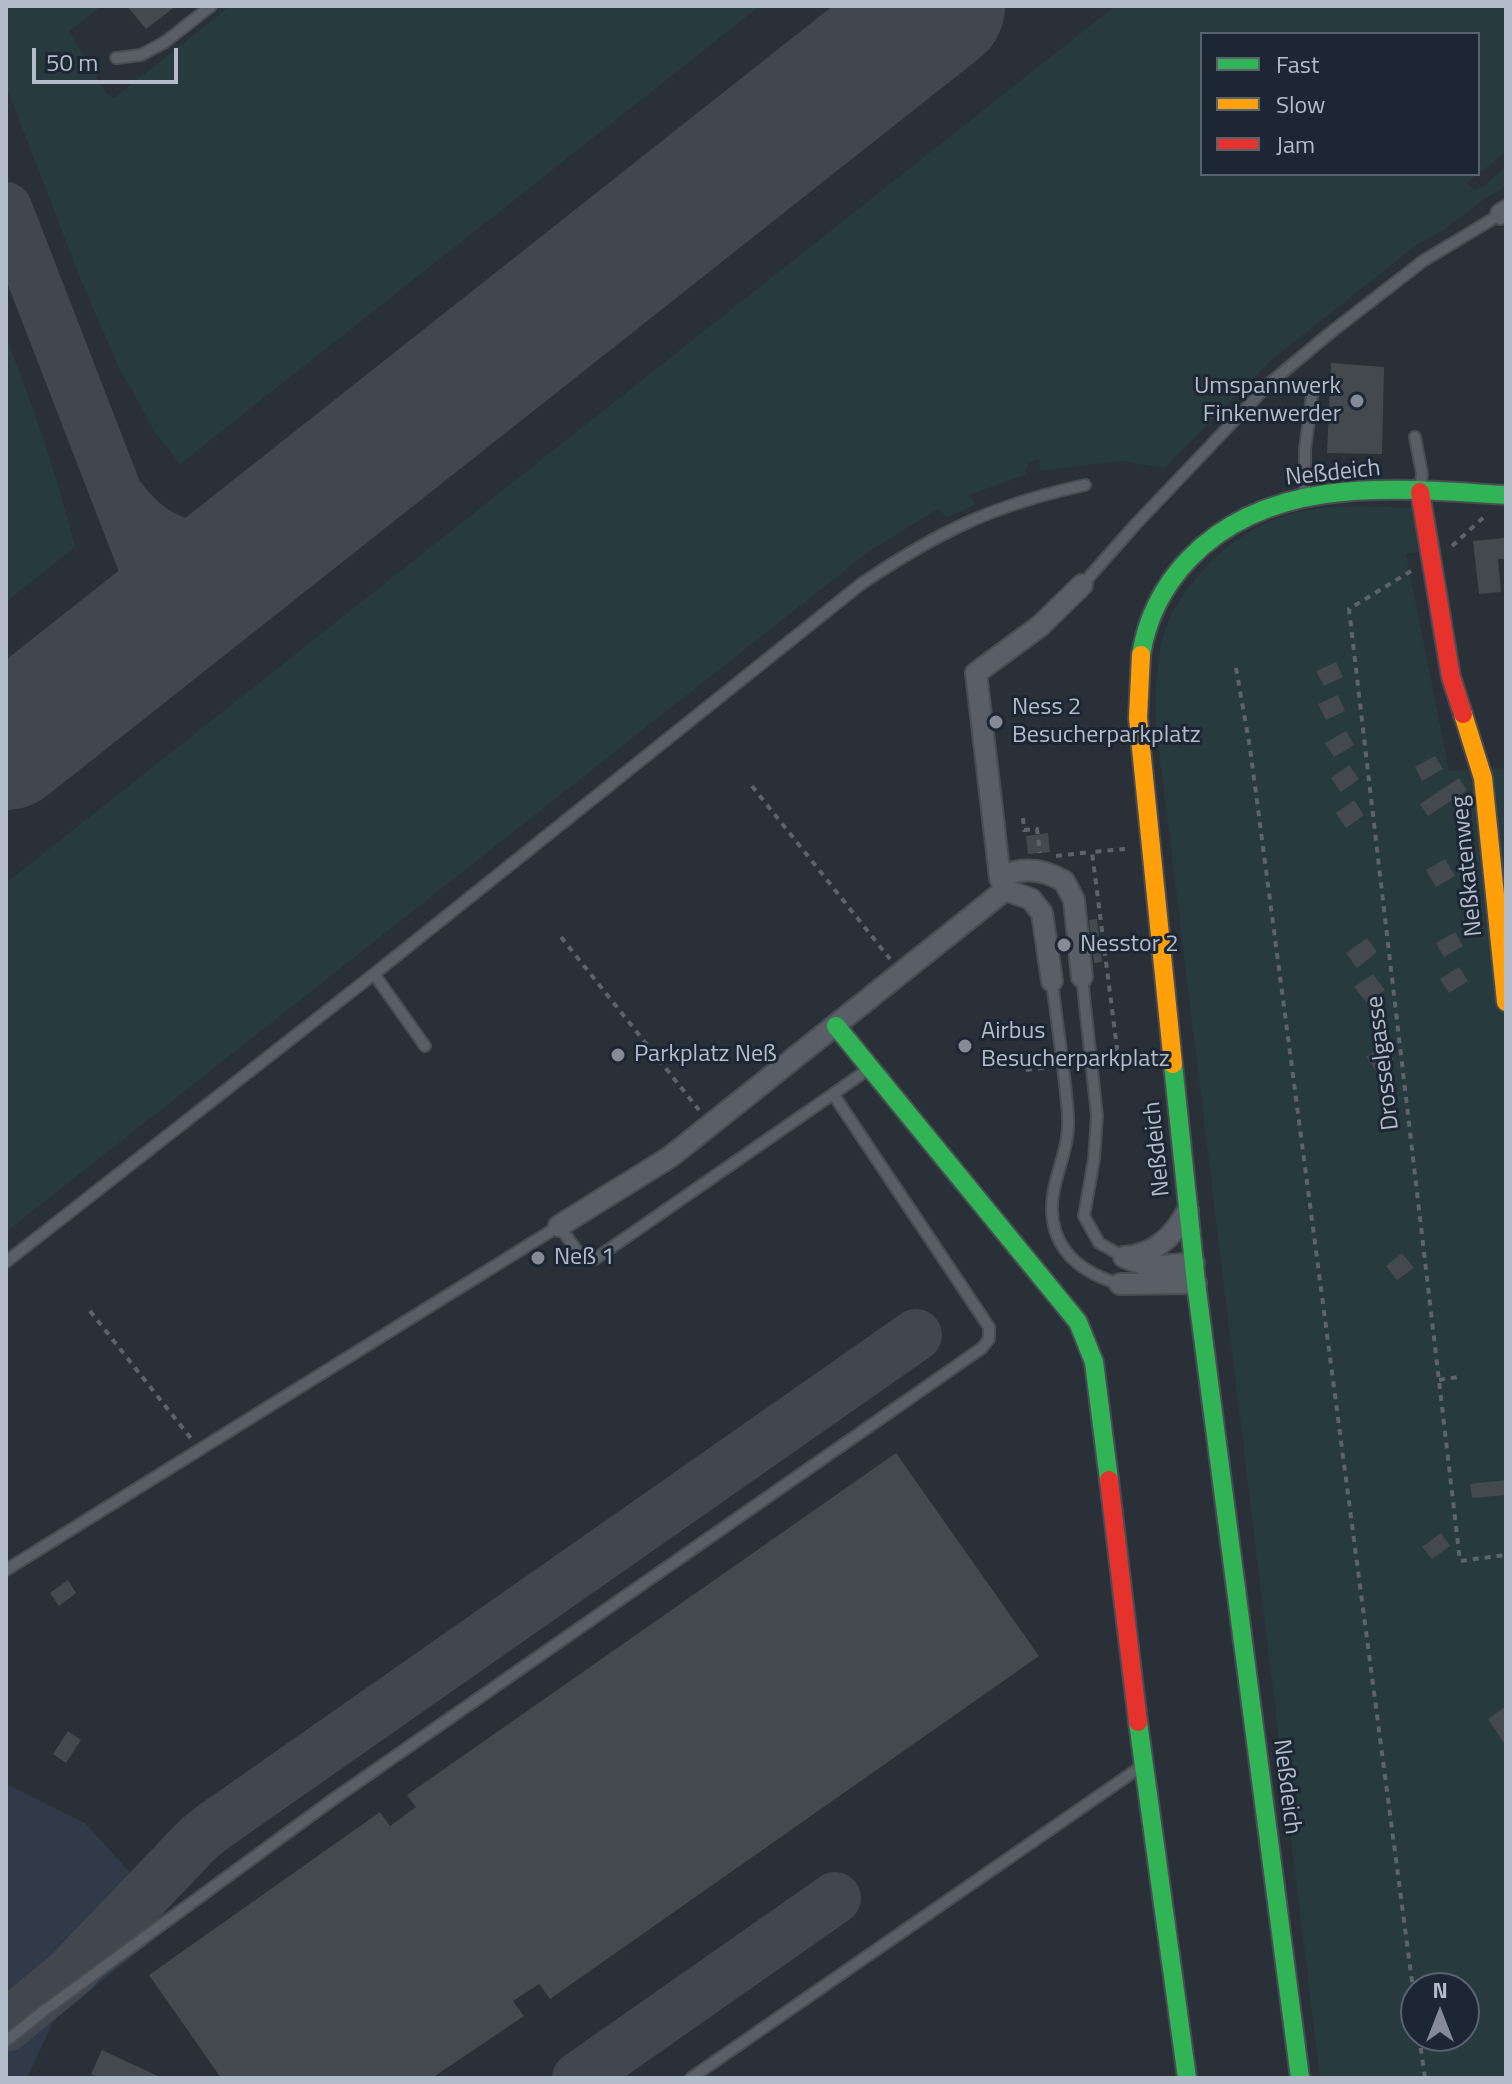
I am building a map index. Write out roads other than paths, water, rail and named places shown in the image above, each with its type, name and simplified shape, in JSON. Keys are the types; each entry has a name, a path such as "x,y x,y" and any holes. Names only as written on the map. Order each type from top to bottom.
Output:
{"street":[{"name":"Neßkatenweg","path":"1420,492 1451,677 1483,778 1506,1002"},
{"name":"Neßdeich","path":"1300,2078 1195,1273 1138,718 1141,651 1153,611 1164,589 1195,553 1249,515 1305,496 1335,493 1506,495"},
{"path":"1002,884 976,673 1040,626 1082,585"},
{"path":"559,1226 670,1157 836,1026 1022,870 1054,866 1070,889 1074,900 1082,977"},
{"path":"1002,884 1031,899 1042,913 1052,981"},
{"path":"836,1026 1078,1322 1086,1337 1097,1381 1143,1765 1187,2078"},
{"path":"1124,1257 1142,1254 1165,1242 1188,1210"},
{"path":"1124,1257 1151,1267 1195,1273"},
{"path":"1120,1284 1195,1273"}],"lane":[{"path":"116,58 141,55 165,42 211,6"},
{"path":"1082,585 1270,383 1423,261 1503,212"},
{"path":"1305,496 1305,450 1313,388"},
{"path":"1415,437 1422,474 1420,492"},
{"path":"6,1262 374,974 872,577 916,547 984,514 1035,496 1085,485"},
{"path":"374,974 425,1046"},
{"path":"1082,977 1097,1116 1097,1138 1084,1216 1099,1243 1124,1257"},
{"path":"1052,981 1068,1118 1052,1204 1053,1223 1062,1244 1077,1264 1088,1273 1120,1284"},
{"path":"6,1570 559,1226 584,1260 592,1260 871,1068"},
{"path":"6,2041 335,1798 986,1344 990,1332 987,1321 833,1094"},
{"path":"691,2078 1143,1765"}],"place":[{"name":"Umspannwerk Finkenwerder","path":"1357,401"},
{"name":"Ness 2 Besucherparkplatz","path":"996,722"},
{"name":"Nesstor 2","path":"1064,945"},
{"name":"Airbus Besucherparkplatz","path":"965,1046"},
{"name":"Parkplatz Neß","path":"618,1055"},
{"name":"Neß 1","path":"538,1258"}]}
